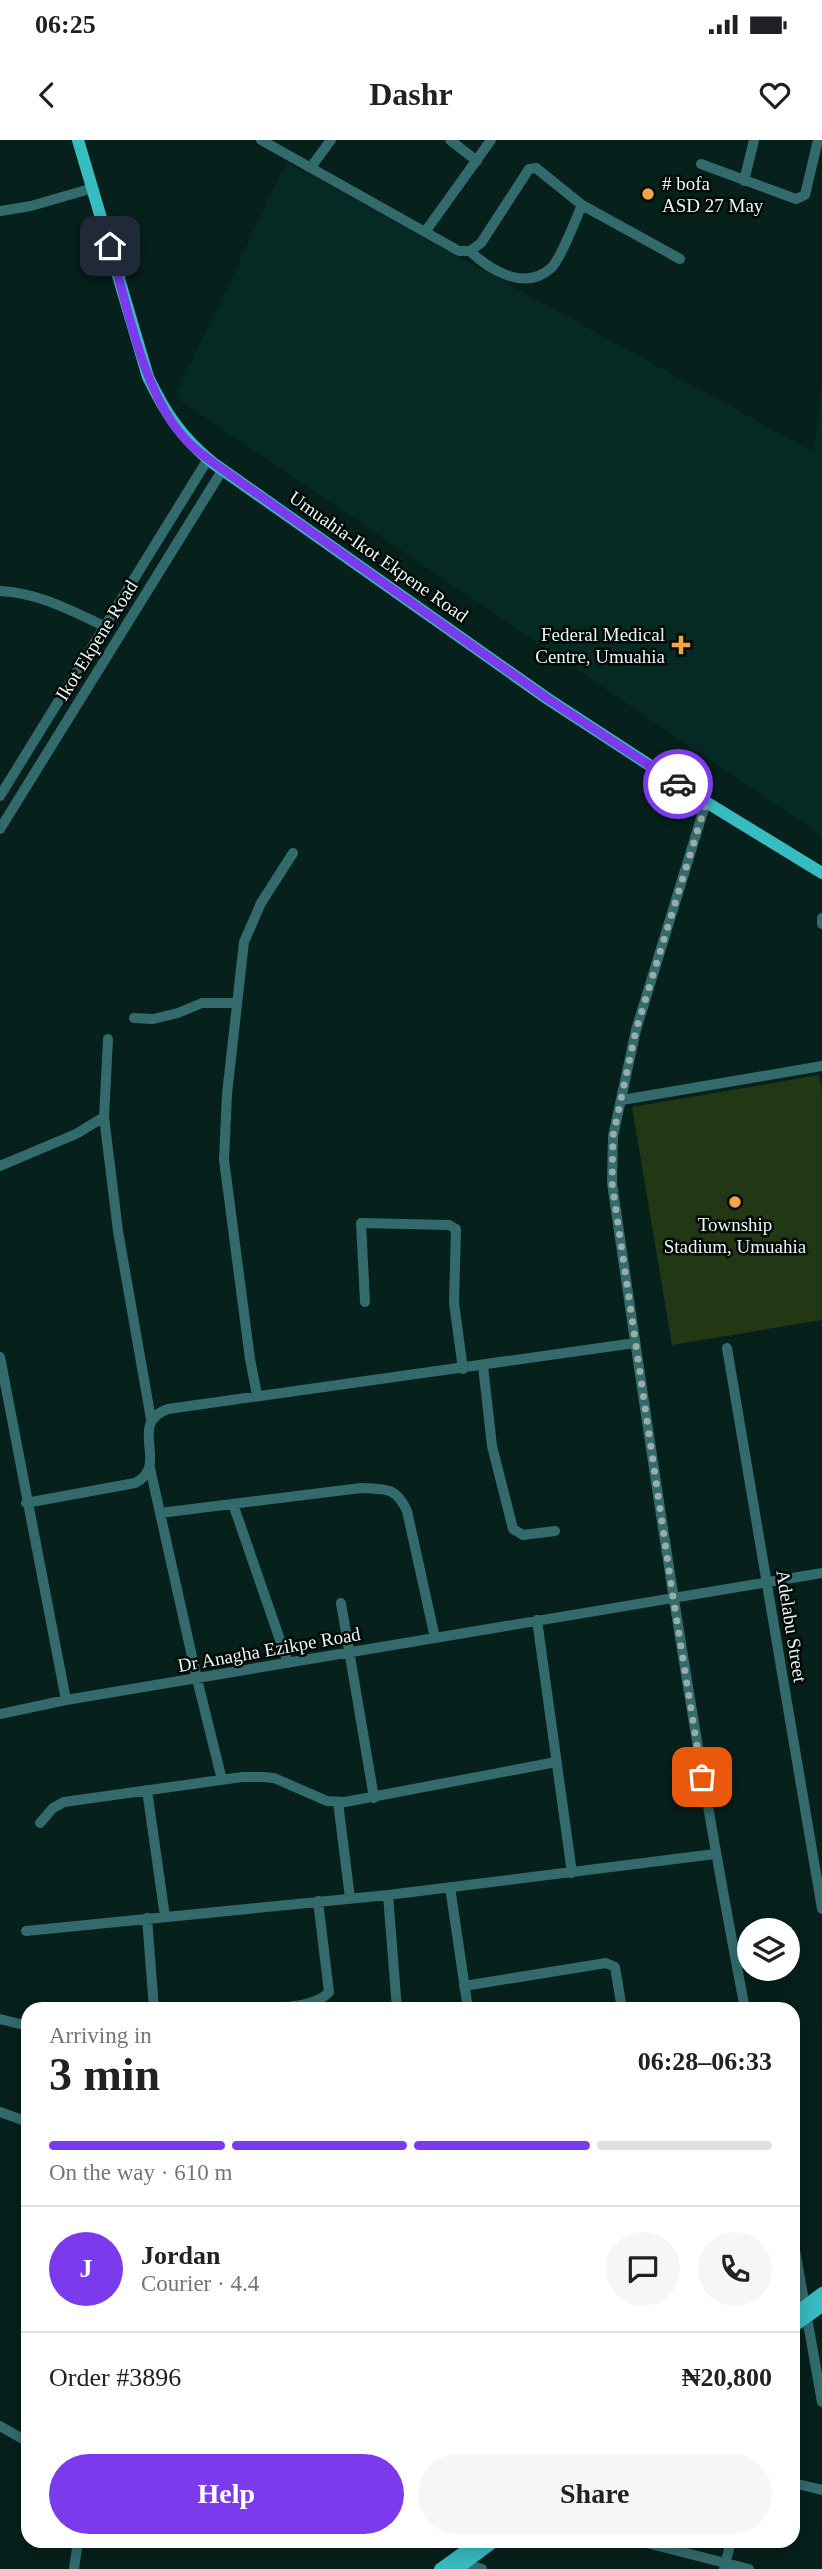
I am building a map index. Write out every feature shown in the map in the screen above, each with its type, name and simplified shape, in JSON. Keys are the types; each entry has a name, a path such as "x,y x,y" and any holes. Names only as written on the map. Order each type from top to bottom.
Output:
{"main road":[{"name":"Umuahia-Ikot Ekpene Road","path":"78,140 148,377 174,426 189,443 548,699 706,803 822,873"},
{"path":"800,2318 822,2293"},
{"path":"800,2313 822,2306"},
{"path":"458,2564 473,2548"},
{"path":"440,2569 458,2564 484,2548"}],"street":[{"path":"261,140 458,251 470,251 481,243 529,169 536,168 582,205 680,259"},
{"path":"311,167 331,140"},
{"path":"450,140 477,161"},
{"path":"425,232 491,140"},
{"path":"744,181 754,140"},
{"path":"701,164 796,199 806,195 818,140"},
{"path":"0,211 32,206 93,188"},
{"path":"470,251 486,266 510,277 535,277 553,267 582,205"},
{"path":"0,796 208,459"},
{"name":"Ikot Ekpene Road","path":"0,829 222,469"},
{"path":"0,591 30,594 61,605 104,626"},
{"path":"706,803 636,1030 613,1136 612,1183 673,1597 715,1854 745,2002"},
{"path":"257,1395 223,1160 236,1003 244,942 261,903 293,853"},
{"path":"822,918 822,924"},
{"path":"134,1017 153,1020 202,1003 236,1003"},
{"path":"108,1039 104,1117 118,1231 151,1419"},
{"path":"622,1100 822,1066"},
{"path":"0,1166 76,1134 104,1117"},
{"path":"365,1302 361,1223 449,1225 456,1229 453,1276 463,1369"},
{"path":"222,1780 149,1475 148,1425 156,1413 257,1395 463,1369 635,1343"},
{"name":"Adelabu Street","path":"727,1348 822,1909"},
{"path":"0,1357 66,1700"},
{"path":"483,1366 492,1446 513,1529 523,1535 555,1531"},
{"path":"26,1503 135,1483 149,1475"},
{"path":"160,1513 361,1488 391,1490 401,1497 407,1511 435,1638"},
{"path":"233,1504 288,1663"},
{"name":"Dr Anagha Ezikpe Road","path":"0,1714 66,1700 822,1573"},
{"path":"341,1603 374,1798"},
{"path":"537,1620 572,1873"},
{"path":"40,1822 53,1808 64,1802 242,1777 274,1778 327,1801 338,1802 374,1798 556,1762"},
{"path":"147,1790 164,1917"},
{"path":"338,1802 350,1898"},
{"path":"26,1931 388,1895 715,1854"},
{"path":"450,1887 467,2002"},
{"path":"388,1895 396,2002"},
{"path":"311,2002 325,1997 329,1992 318,1901"},
{"path":"147,1918 153,2002"},
{"path":"464,1986 606,1963 615,1967 621,2002"},
{"path":"0,2019 21,2024"},
{"path":"0,2112 21,2120"},
{"path":"800,2278 822,2402"},
{"path":"0,2426 21,2438"},
{"path":"800,2485 822,2490"},
{"path":"74,2569 77,2548"},
{"path":"663,2548 725,2566 749,2569"},
{"path":"725,2566 729,2548"},
{"path":"458,2564 482,2569"}],"shaded area":[{"name":"Federal Medical Centre, Umuahia","path":"286,162 814,452 822,381 822,836 175,397"},
{"name":"Township Stadium, Umuahia","path":"819,1075 822,1091 822,1320 672,1345 632,1107"}],"way so far":[{"path":"678,784 706,803 636,1030 613,1136 612,1183 702,1777"}],"place":[{"name":"# bofa ASD 27 May","path":"648,194"},
{"name":"Federal Medical Centre, Umuahia","path":"681,645"},
{"name":"Township Stadium, Umuahia","path":"735,1202"}],"route":[{"path":"110,246 148,377 174,426 189,443 548,699 678,784"}]}
